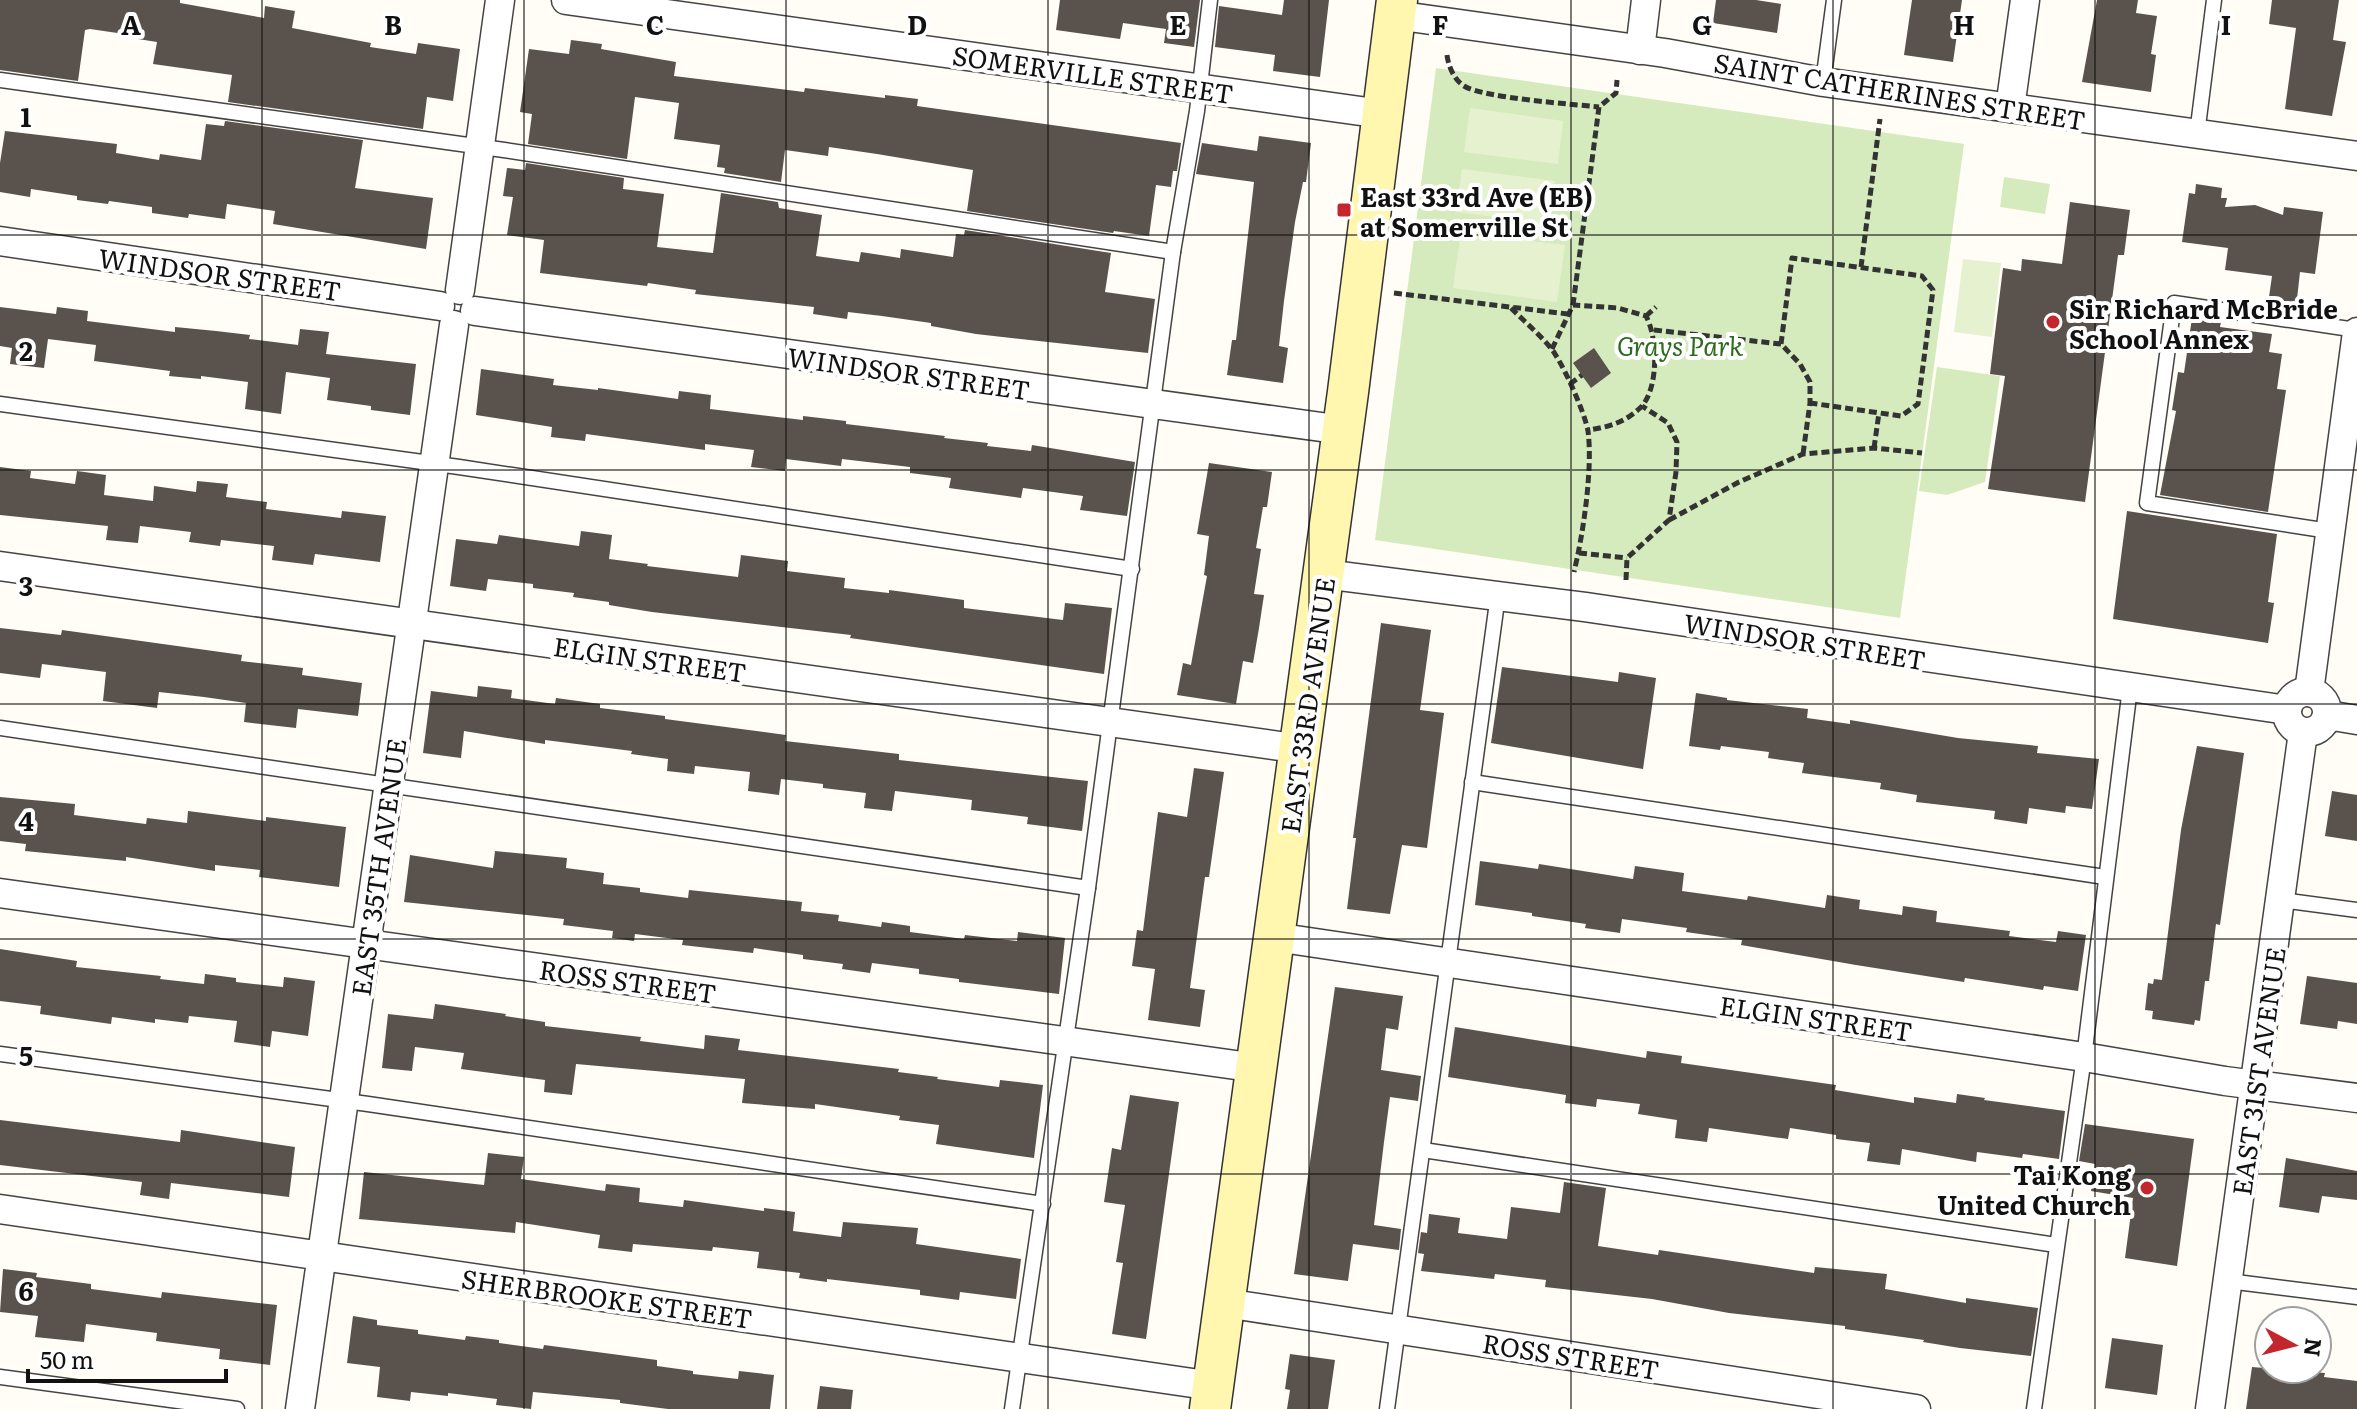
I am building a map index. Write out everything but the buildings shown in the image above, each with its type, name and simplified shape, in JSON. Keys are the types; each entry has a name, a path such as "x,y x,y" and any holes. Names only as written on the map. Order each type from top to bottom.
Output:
{"street":[{"name":"EAST 35TH AVENUE","path":"300,1409 500,0"},
{"name":"SOMERVILLE STREET","path":"566,0 1382,114"},
{"path":"1640,50 1646,0"},
{"path":"2010,108 2025,0"},
{"name":"SAINT CATHERINES STREET","path":"1396,8 1823,82 2357,156"},
{"name":"EAST 33RD AVENUE","path":"1212,1397 1301,749 1396,8"},
{"name":"WINDSOR STREET","path":"0,241 1153,406 1343,430"},
{"path":"2309,692 2357,331"},
{"name":"ELGIN STREET","path":"0,566 1301,749"},
{"name":"WINDSOR STREET","path":"1324,574 1498,595 2130,688 2295,721"},
{"path":"2309,692 2323,700 2327,715 2319,728 2295,721 2294,696 2309,692"},
{"path":"2327,715 2357,720"},
{"name":"EAST 31ST AVENUE","path":"2210,1409 2281,900 2295,721"},
{"name":"ROSS STREET","path":"0,893 1257,1068"},
{"name":"ELGIN STREET","path":"1275,937 2357,1098"},
{"name":"SHERBROOKE STREET","path":"0,1209 1020,1357 1212,1397"},
{"name":"ROSS STREET","path":"1225,1303 1916,1409"}],"lane":[{"path":"1012,1409 1088,888 1210,0"},
{"path":"1823,82 1834,0"},
{"path":"2197,134 2214,0"},
{"path":"0,80 480,147 1173,252"},
{"path":"2329,531 2147,503 2174,303 2357,331"},
{"path":"0,404 435,464 1132,569"},
{"path":"1387,1409 1498,595"},
{"path":"2034,1409 2084,1057 2130,688"},
{"path":"0,728 1088,888"},
{"path":"1472,782 2105,877"},
{"path":"2281,900 2357,910"},
{"path":"0,1054 344,1101 1043,1204"},
{"path":"1423,1150 2056,1245"},
{"path":"2228,1281 2357,1297"},
{"path":"0,1377 237,1409"}],"path":[{"path":"1447,55 1448,66 1463,86 1487,93 1599,107"},
{"path":"1552,349 1573,305 1599,107 1616,93 1617,80"},
{"path":"1861,267 1880,119"},
{"path":"1781,344 1792,258 1922,276 1933,290 1918,404 1901,416 1810,403"},
{"path":"1394,293 1568,314"},
{"path":"1573,305 1618,308 1646,316 1654,330 1652,379 1642,406 1612,427 1588,430"},
{"path":"1646,316 1656,307"},
{"path":"1511,308 1552,349 1588,430 1588,466 1579,553 1574,572"},
{"path":"1654,330 1781,344 1800,364 1810,382 1803,454"},
{"path":"1570,384 1582,375"},
{"path":"1642,406 1668,423 1677,442 1669,520"},
{"path":"1874,448 1879,413"},
{"path":"1626,580 1627,558 1669,520 1739,482 1803,454 1874,448 1922,453"},
{"path":"1579,553 1627,558"}],"green space":[{"name":"Grays Park","path":"1436,68 1964,144 1900,618 1375,540"},
{"path":"1470,108 1563,121 1558,164 1464,152"},
{"path":"1462,169 1555,181 1549,224 1456,212"},
{"path":"2004,177 2050,184 2045,214 2000,207"},
{"path":"1461,232 1565,245 1557,302 1453,288"},
{"path":"1963,259 2001,263 1992,337 1954,332"},
{"path":"1937,367 2000,376 1985,482 1947,495 1919,491"}],"place":[{"name":"East 33rd Ave (EB) at Somerville St","path":"1344,210"},
{"name":"Sir Richard McBride School Annex","path":"2053,322"},
{"name":"Tai Kong United Church","path":"2147,1188"}]}
